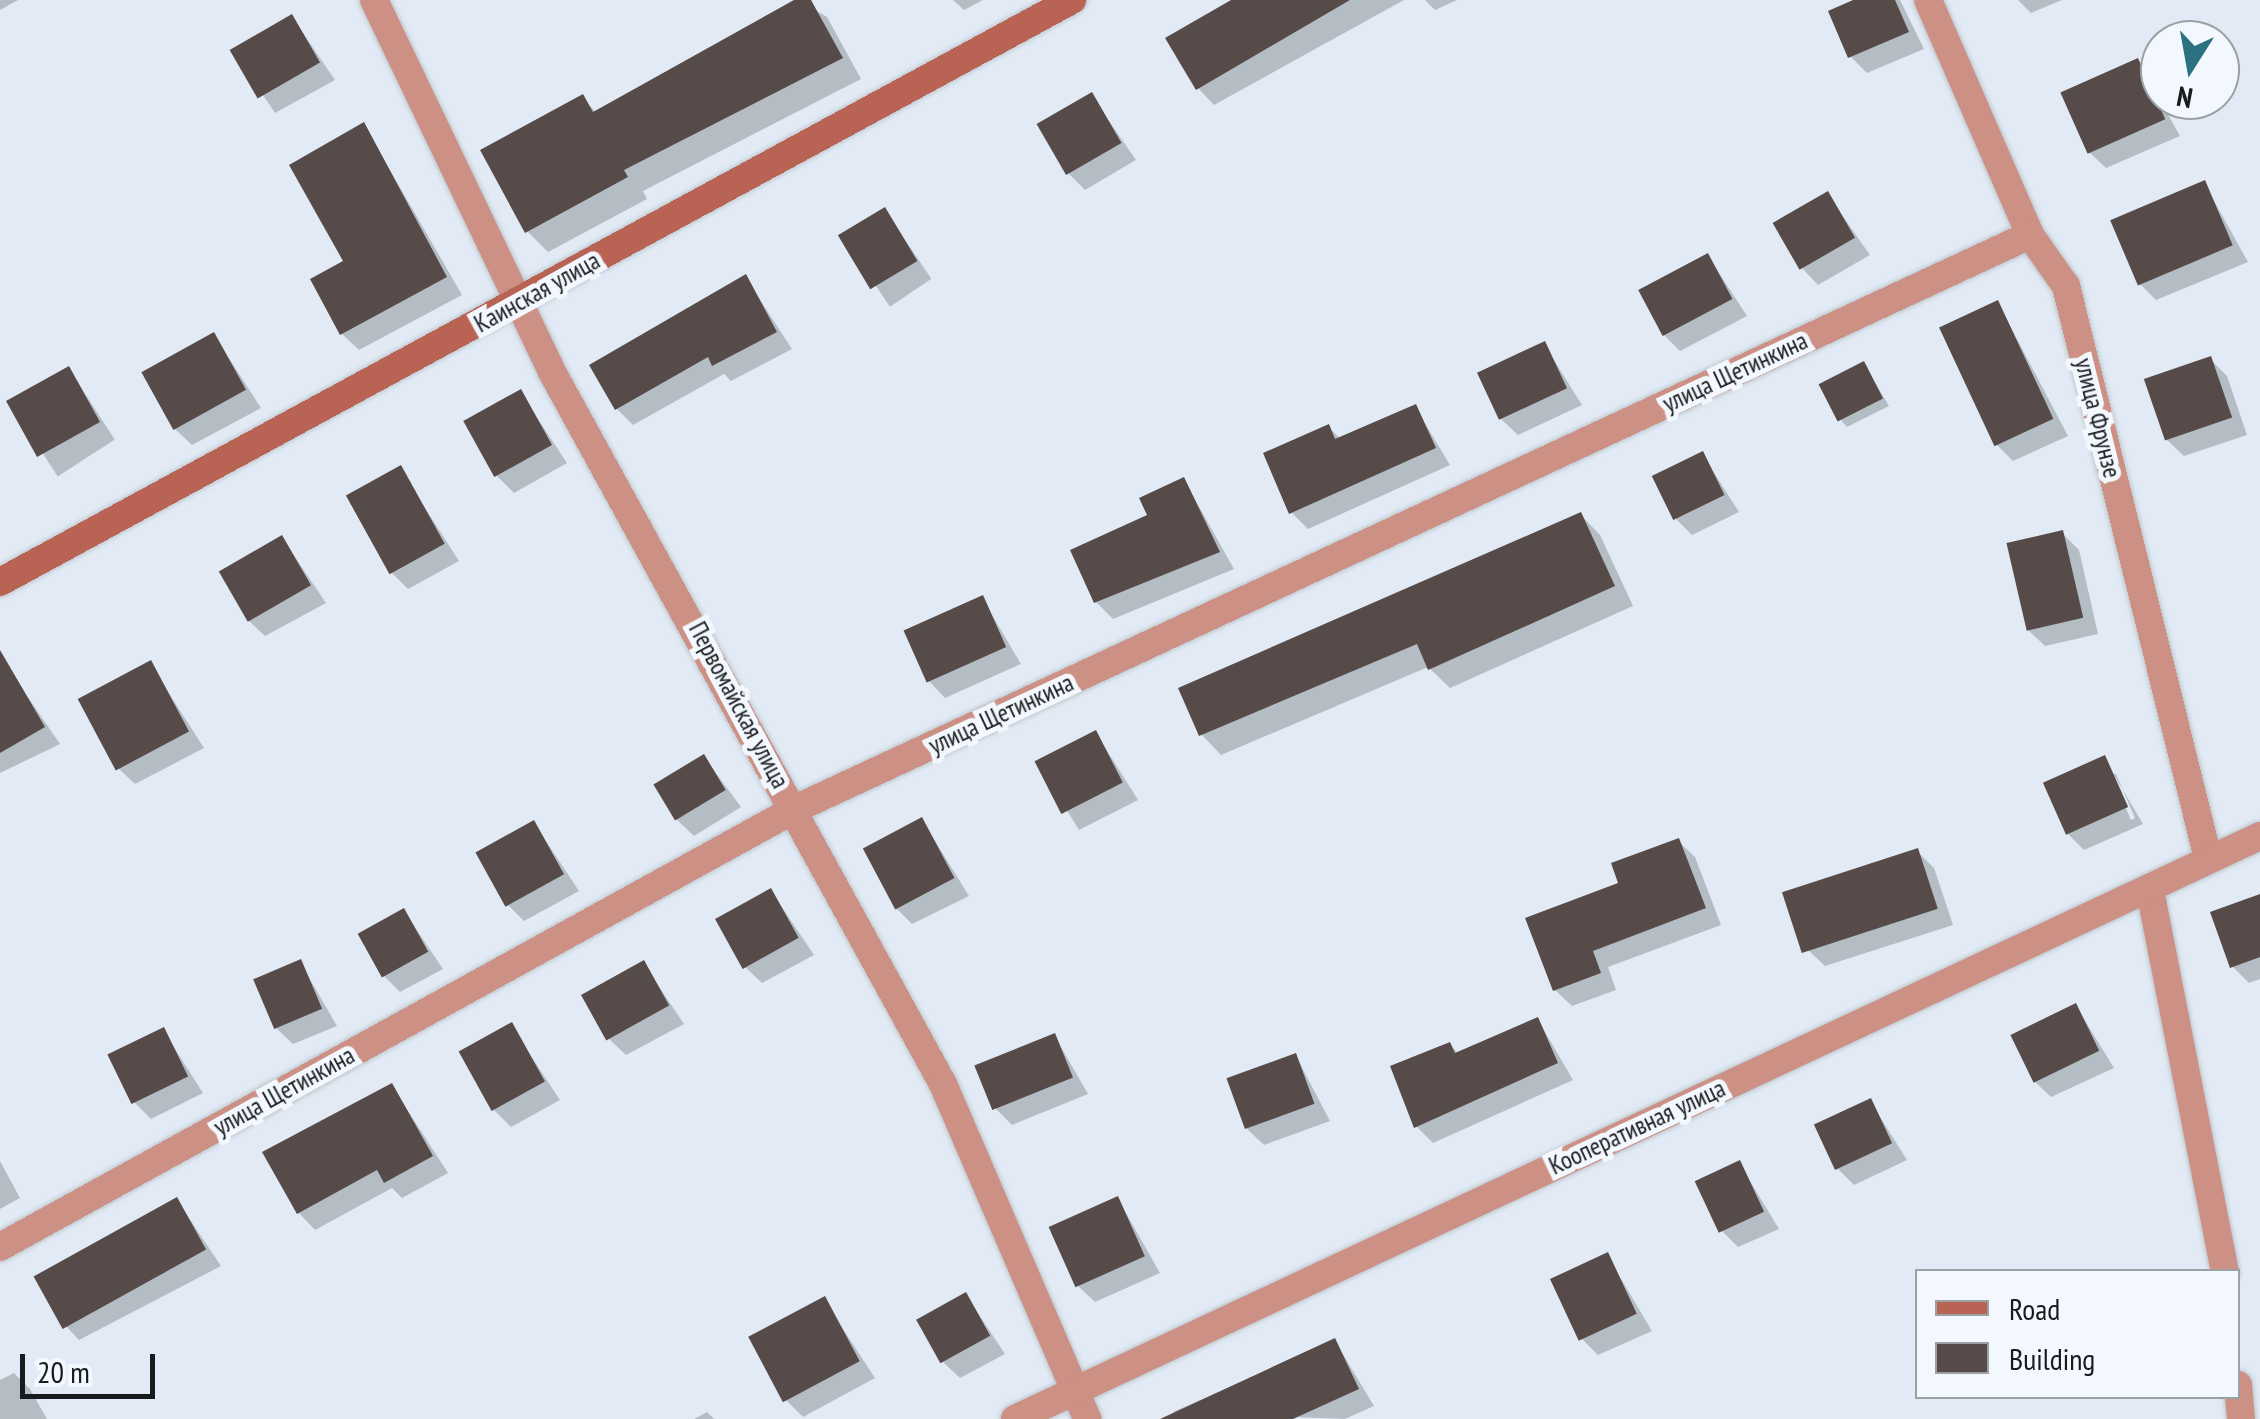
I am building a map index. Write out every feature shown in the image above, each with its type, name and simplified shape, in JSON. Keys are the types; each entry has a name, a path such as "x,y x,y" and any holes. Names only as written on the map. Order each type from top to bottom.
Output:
{"main road":[{"name":"Каинская улица","path":"0,582 1072,0"}],"street":[{"name":"Первомайская улица","path":"374,0 518,302 943,1084 1087,1419"},
{"name":"улица Фрунзе","path":"1928,0 2030,235 2066,286 2208,858"},
{"name":"улица Щетинкина","path":"0,1247 795,810 2030,235"},
{"name":"Кооперативная улица","path":"1015,1419 2260,836"},
{"path":"2150,890 2224,1269"}],"building":[{"path":"794,0 811,0 843,58 624,170 628,177 525,233 480,150 583,94 593,112"},
{"path":"1231,0 1350,0 1196,90 1165,38"},
{"path":"1853,0 1895,0 1909,32 1848,58 1828,11"},
{"path":"292,14 320,62 258,98 230,50"},
{"path":"2138,58 2140,120 2163,120 2088,154 2060,93"},
{"path":"1092,92 1122,143 1066,175 1037,124"},
{"path":"364,122 447,277 340,335 310,279 343,261 289,165"},
{"path":"2205,180 2233,245 2138,286 2110,220"},
{"path":"1828,191 1855,238 1800,270 1773,223"},
{"path":"885,207 917,261 870,289 838,235"},
{"path":"1708,253 1732,299 1663,336 1638,290"},
{"path":"746,274 777,332 712,366 708,357 615,410 589,365"},
{"path":"1998,300 2053,419 1994,446 1939,327"},
{"path":"214,332 246,390 173,430 141,372"},
{"path":"1545,341 1567,388 1499,420 1477,373"},
{"path":"2211,356 2232,417 2165,441 2144,379"},
{"path":"1864,361 1883,398 1838,422 1819,384"},
{"path":"69,366 100,422 37,457 6,401"},
{"path":"521,389 552,445 494,477 463,421"},
{"path":"1416,404 1436,448 1289,514 1263,453 1329,424 1335,439"},
{"path":"1703,451 1724,495 1673,520 1652,476"},
{"path":"401,465 445,544 390,574 346,496"},
{"path":"1184,477 1220,552 1094,603 1070,550 1147,515 1139,498"},
{"path":"1581,512 1615,586 1428,670 1417,644 1199,736 1178,688"},
{"path":"2063,530 2083,618 2027,631 2006,543"},
{"path":"282,535 311,585 248,622 219,572"},
{"path":"983,595 1006,647 927,682 904,630"},
{"path":"0,650 45,727 0,753"},
{"path":"151,660 189,732 116,770 78,699"},
{"path":"1096,730 1123,783 1061,814 1035,761"},
{"path":"704,754 726,790 675,820 653,784"},
{"path":"2105,755 2128,807 2066,835 2043,783"},
{"path":"922,817 954,878 895,909 863,848"},
{"path":"534,820 564,874 505,907 475,852"},
{"path":"1679,838 1706,908 1593,951 1601,973 1553,991 1525,918 1618,883 1611,863"},
{"path":"1918,848 1938,909 1802,953 1782,892"},
{"path":"771,888 799,938 743,969 715,919"},
{"path":"2260,894 2260,957 2230,968 2210,912"},
{"path":"404,908 428,952 382,977 358,934"},
{"path":"301,959 322,1009 274,1029 253,979"},
{"path":"644,960 669,1005 606,1040 581,995"},
{"path":"2076,1003 2099,1051 2034,1083 2010,1035"},
{"path":"1538,1017 1558,1063 1414,1128 1390,1066 1450,1042 1455,1053"},
{"path":"512,1022 545,1081 492,1111 459,1052"},
{"path":"164,1027 188,1076 131,1104 107,1055"},
{"path":"1055,1033 1073,1078 992,1110 974,1066"},
{"path":"1296,1053 1314,1104 1245,1129 1226,1078"},
{"path":"392,1083 433,1156 384,1183 377,1170 297,1214 262,1152"},
{"path":"1871,1098 1892,1143 1835,1170 1814,1125"},
{"path":"1740,1160 1764,1212 1719,1233 1695,1181"},
{"path":"1118,1196 1145,1256 1075,1287 1049,1227"},
{"path":"177,1197 206,1249 63,1329 34,1277"},
{"path":"1608,1252 1637,1314 1579,1341 1550,1279"},
{"path":"966,1292 990,1336 940,1363 916,1320"},
{"path":"825,1296 860,1361 783,1402 748,1337"},
{"path":"1335,1338 1359,1389 1293,1419 1160,1419"}]}
